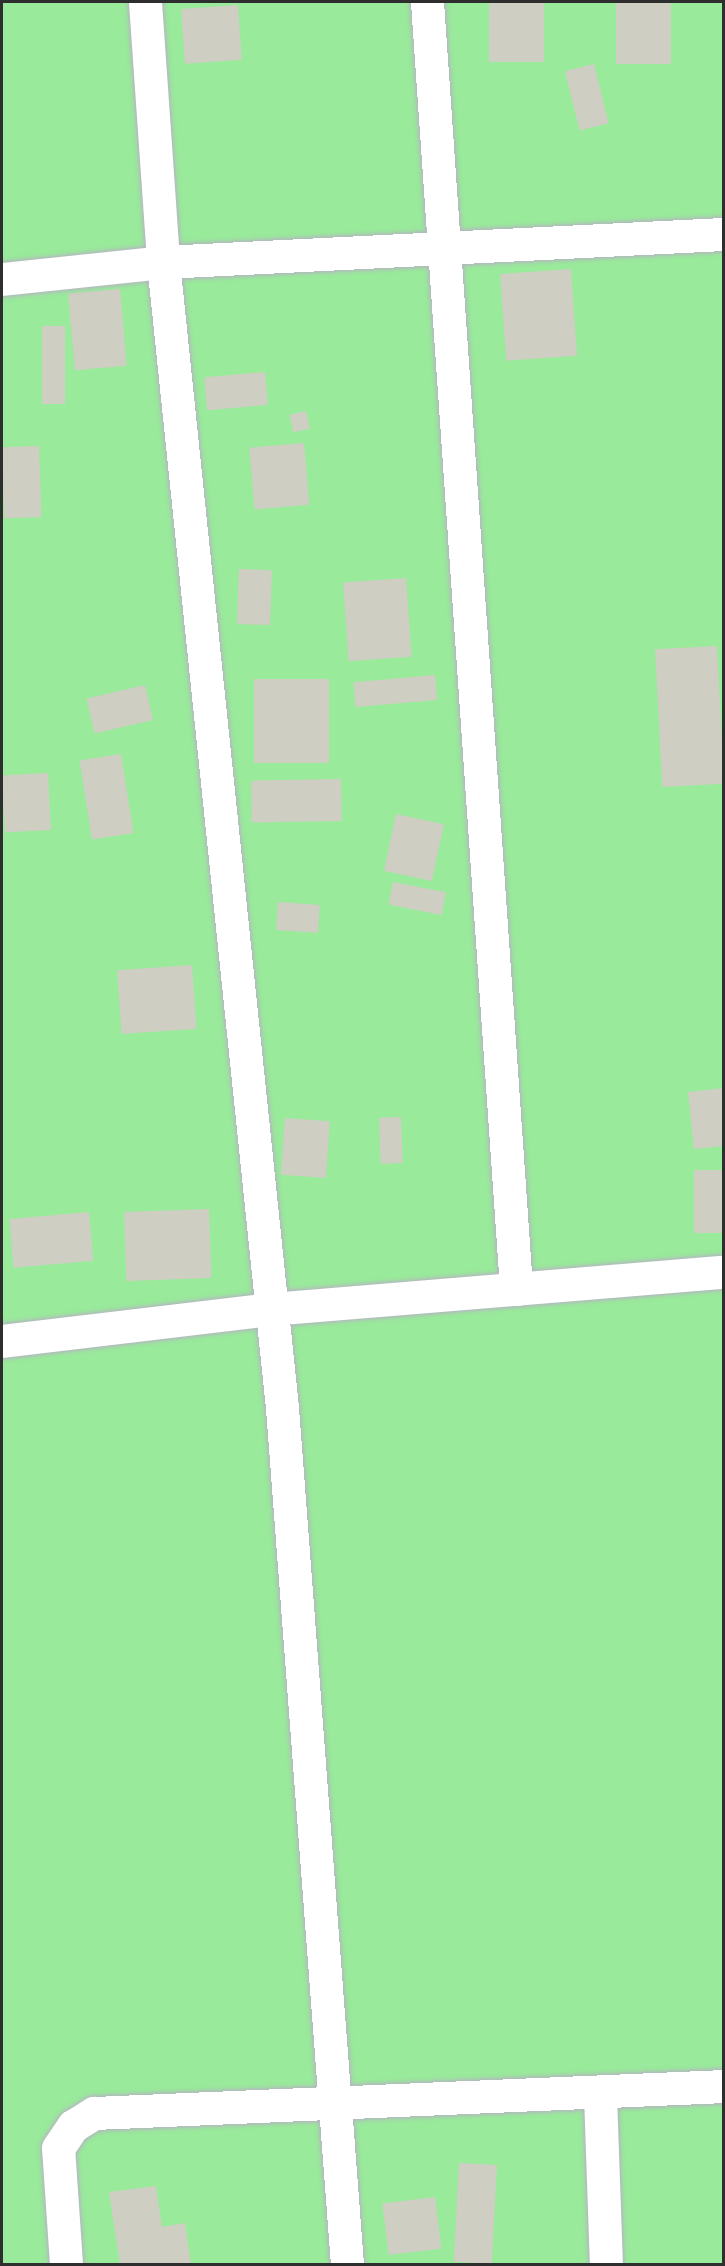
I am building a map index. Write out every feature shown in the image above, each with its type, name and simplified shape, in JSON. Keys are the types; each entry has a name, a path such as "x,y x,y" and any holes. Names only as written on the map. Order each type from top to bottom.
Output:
{"street":[{"path":"145,2 163,262 270,1309 338,2103 347,2265"},
{"path":"427,2 441,247 516,1289"},
{"path":"2,279 163,262 723,234"},
{"path":"2,1341 270,1309 723,1272"},
{"path":"66,2265 58,2148 73,2126 94,2113 600,2095 723,2086"},
{"path":"600,2095 606,2265"}],"green space":[{"path":"2,2 723,2 723,2264 2,2264"}],"building":[{"path":"489,2 544,2 544,62 489,62"},
{"path":"616,2 671,2 671,64 616,64"},
{"path":"238,5 242,60 185,64 181,9"},
{"path":"594,64 609,123 580,130 565,71"},
{"path":"571,269 577,356 506,361 500,274"},
{"path":"120,289 127,366 75,370 68,294"},
{"path":"42,326 65,326 65,404 42,404"},
{"path":"265,372 268,405 207,410 204,377"},
{"path":"306,411 310,429 293,432 289,415"},
{"path":"304,443 309,505 255,510 249,448"},
{"path":"39,446 41,517 5,518 2,447"},
{"path":"239,569 272,570 270,625 237,624"},
{"path":"406,578 412,657 349,661 343,582"},
{"path":"717,646 724,784 662,787 655,649"},
{"path":"435,675 437,700 355,707 353,682"},
{"path":"254,679 329,679 329,763 254,763"},
{"path":"145,685 153,720 95,734 87,698"},
{"path":"121,754 134,833 92,840 80,761"},
{"path":"48,773 51,830 5,832 2,775"},
{"path":"341,779 342,821 252,823 251,781"},
{"path":"396,814 444,824 432,881 384,871"},
{"path":"393,882 446,892 442,915 389,905"},
{"path":"278,902 320,905 318,933 276,930"},
{"path":"192,965 196,1029 122,1034 117,970"},
{"path":"724,1088 724,1146 694,1149 688,1092"},
{"path":"401,1117 403,1163 381,1164 379,1118"},
{"path":"285,1118 330,1121 326,1178 281,1175"},
{"path":"694,1170 724,1170 724,1233 694,1233"},
{"path":"209,1209 211,1278 126,1281 124,1212"},
{"path":"89,1212 93,1261 14,1268 9,1219"},
{"path":"459,2163 497,2165 492,2264 454,2262"},
{"path":"156,2186 162,2227 185,2223 191,2264 120,2264 109,2192"},
{"path":"435,2197 441,2249 389,2255 382,2203"}]}
